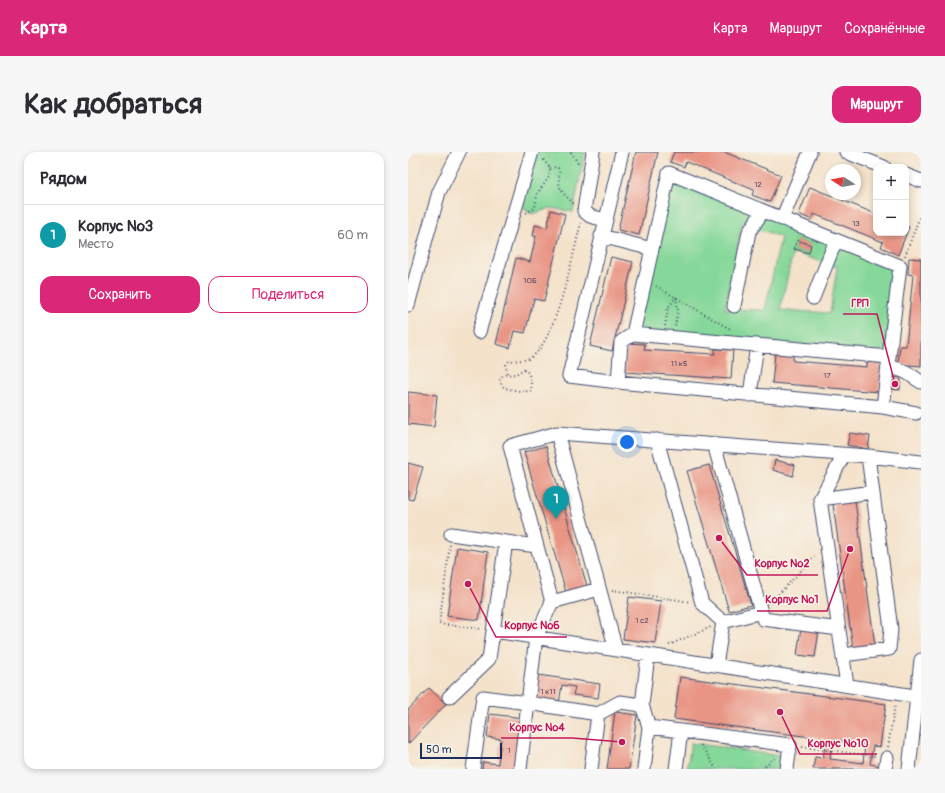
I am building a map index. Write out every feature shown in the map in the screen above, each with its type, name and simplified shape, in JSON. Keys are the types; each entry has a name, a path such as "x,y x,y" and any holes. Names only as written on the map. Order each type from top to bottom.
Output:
{"street":[{"path":"408,306 439,192 459,152"},
{"path":"593,152 584,211 590,216 605,220"},
{"path":"622,152 569,376 883,407 916,414"},
{"path":"782,219 810,152"},
{"path":"846,152 876,164"},
{"path":"479,332 532,153"},
{"path":"618,382 621,342 632,334 669,173 900,266 883,407"},
{"path":"909,176 921,181"},
{"path":"734,306 749,232 763,211"},
{"path":"601,236 652,250"},
{"path":"813,298 836,240"},
{"path":"632,334 757,345 889,362 921,382"},
{"path":"750,395 757,345"},
{"path":"557,433 616,650"},
{"path":"520,769 536,637 552,602 510,446 557,433 868,456 920,462"},
{"path":"657,440 702,603 723,622"},
{"path":"714,444 763,619 839,629"},
{"path":"844,455 820,499 847,686"},
{"path":"843,655 889,649 891,629 868,456"},
{"path":"820,499 873,492"},
{"path":"451,534 537,546"},
{"path":"449,697 489,660 506,542"},
{"path":"552,602 599,589"},
{"path":"723,622 761,612"},
{"path":"716,665 723,622"},
{"path":"494,631 919,697"},
{"path":"644,769 649,727 642,705 648,655"},
{"path":"909,769 919,697 921,660"},
{"path":"473,769 483,697 598,714 620,702 642,705"},
{"path":"591,769 598,714"},
{"path":"649,727 790,745 787,769"},
{"path":"676,769 687,732"}],"path":[{"path":"514,215 532,211 535,208 536,194 549,178 550,168 546,161 532,153"},
{"path":"508,373 506,365 509,361 529,359 537,353 550,329 562,297 584,211 562,191 559,184 560,172 558,168 550,168"},
{"path":"900,266 920,216"},
{"path":"645,279 738,334"},
{"path":"668,337 678,310 676,297"},
{"path":"668,337 668,308 676,297"},
{"path":"526,369 532,384 531,391 524,392 514,388 506,388 500,380 503,375 508,373 514,374 526,369"},
{"path":"451,534 439,624 494,631"},
{"path":"761,612 826,544"},
{"path":"599,589 702,603"},
{"path":"668,646 723,622"},
{"path":"790,745 886,763 896,698"},
{"path":"687,732 716,769"}],"green space":[{"path":"537,152 585,152 573,212 551,208 532,214 523,207"},
{"path":"671,179 895,269 886,353 636,330","holes":["742,223 781,237 765,310 725,309","797,240 811,245 809,253 794,249","793,252 837,267 830,313 780,310"]},
{"path":"691,743 781,756 779,769 687,769"}],"building":[{"path":"636,152 658,152 639,235 618,230"},
{"path":"674,152 724,152 781,175 770,202 752,195 754,190 686,162 684,167 670,162"},
{"path":"810,187 825,193 825,200 842,200 873,213 873,236 905,236 898,255 881,247 883,242 814,214 812,220 799,214"},
{"path":"551,210 565,214 544,301 534,299 525,333 514,331 510,348 496,344 516,258 530,262 536,236 533,236 535,225 547,228"},
{"path":"797,240 811,245 809,253 794,249"},
{"path":"611,257 633,262 612,351 590,346"},
{"path":"909,258 921,259 921,366 898,364 900,346 906,346 913,275 908,274"},
{"path":"626,343 645,344 644,350 715,354 715,349 733,350 731,379 624,372"},
{"path":"775,354 793,355 793,361 867,367 867,362 882,363 879,392 772,383"},
{"path":"891,377 901,378 900,390 890,389"},
{"path":"408,392 437,395 434,427 408,424"},
{"path":"850,433 870,436 868,449 847,445"},
{"path":"546,446 587,586 566,592 524,452"},
{"path":"775,460 795,465 793,476 773,470"},
{"path":"408,463 423,467 413,500 408,499"},
{"path":"709,465 751,605 729,611 687,471"},
{"path":"855,501 875,646 853,649 833,504"},
{"path":"457,547 488,552 479,620 447,616"},
{"path":"629,597 661,601 655,643 623,639"},
{"path":"801,628 819,630 815,657 797,655"},
{"path":"538,675 600,684 598,698 573,695 575,687 562,685 559,703 534,700"},
{"path":"680,677 886,704 880,747 873,746 870,764 881,766 881,769 813,769 815,757 823,758 826,739 674,719","holes":["833,740 865,745 863,763 830,759"]},
{"path":"429,688 446,704 408,744 408,710"},
{"path":"615,712 637,715 629,769 607,769"},
{"path":"490,714 523,718 516,769 482,769 483,762 498,764 501,739 487,737"}],"place":[{"name":"ГРП","path":"895,384"},
{"name":"Корпус №3","path":"556,519"},
{"name":"Корпус №2","path":"719,538"},
{"name":"Корпус №1","path":"850,549"},
{"name":"Корпус №6","path":"468,584"},
{"name":"Корпус №10","path":"780,712"},
{"name":"Корпус №4","path":"622,742"}]}
